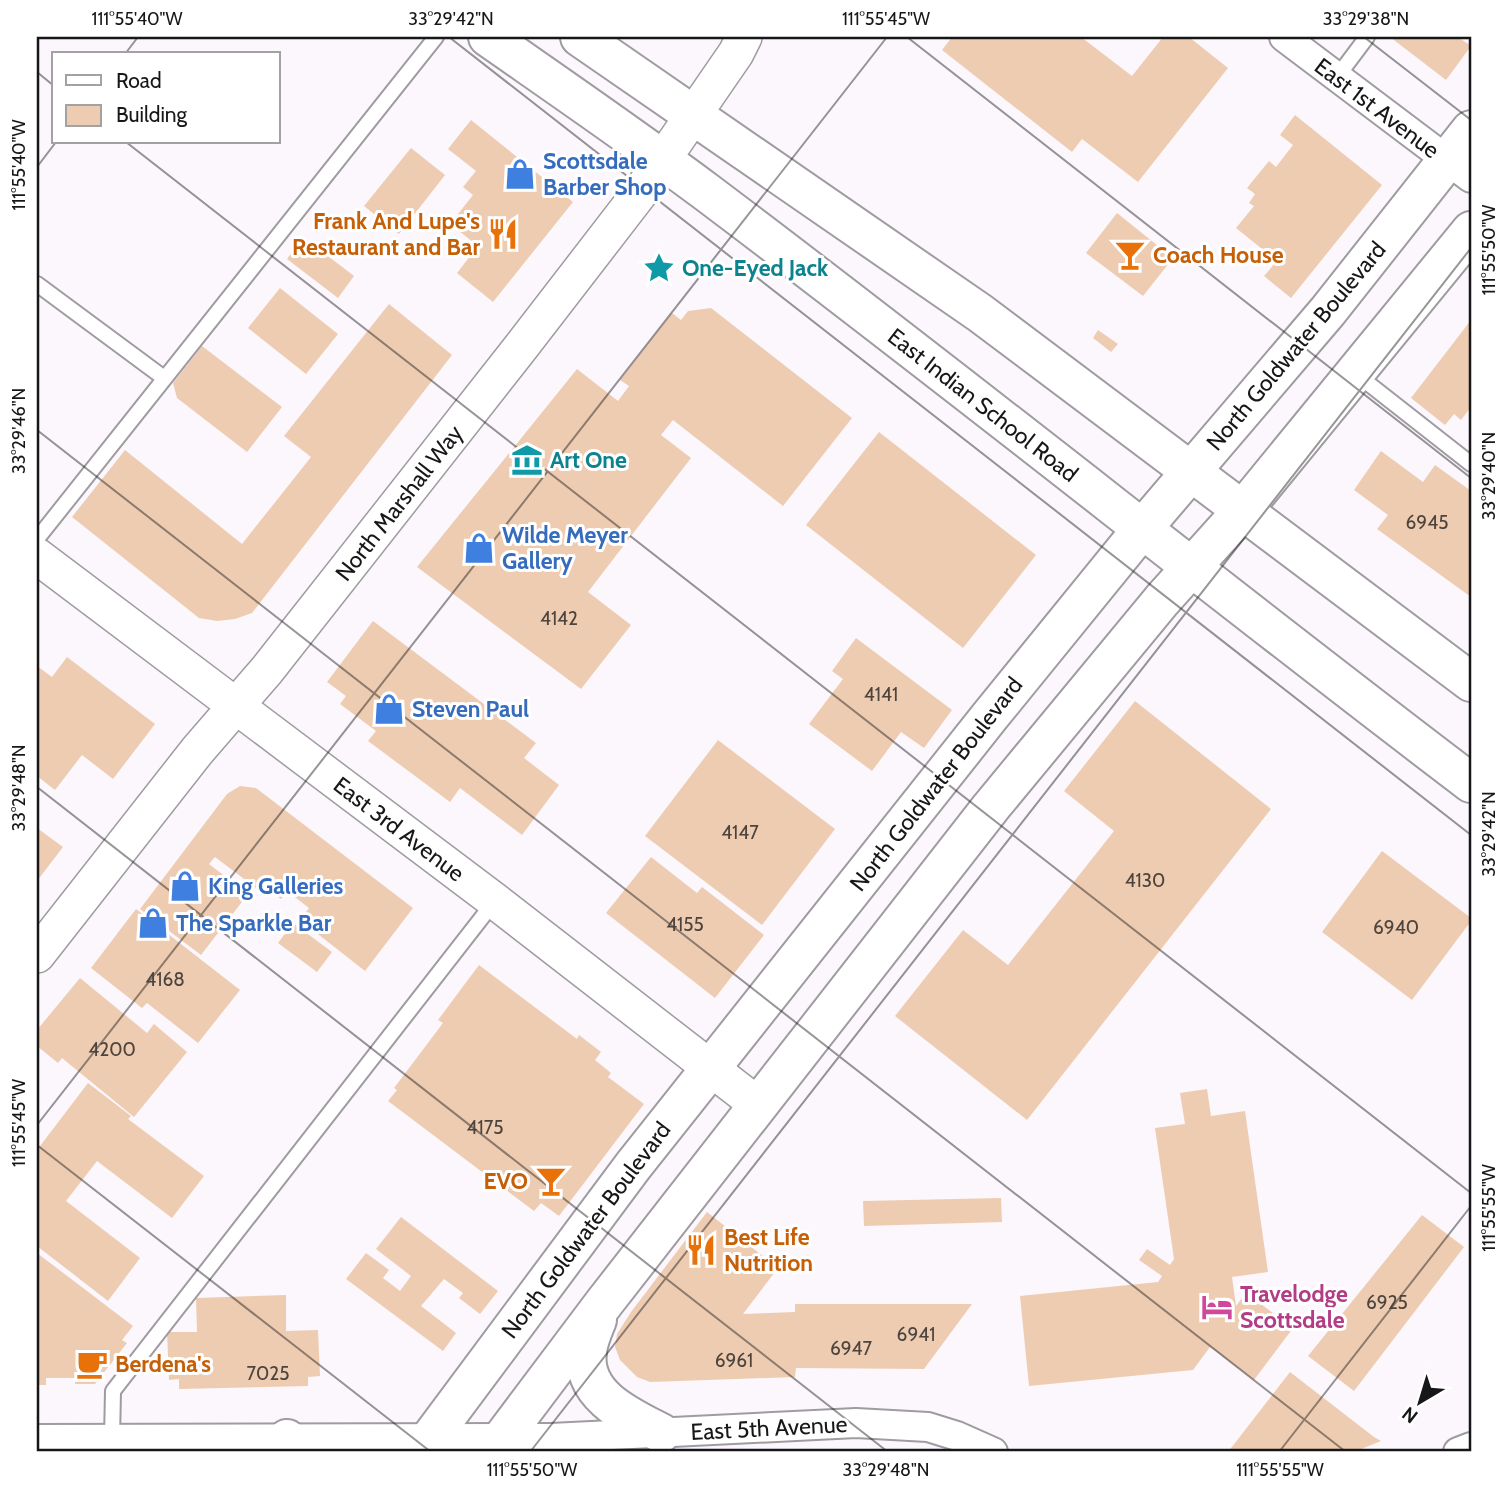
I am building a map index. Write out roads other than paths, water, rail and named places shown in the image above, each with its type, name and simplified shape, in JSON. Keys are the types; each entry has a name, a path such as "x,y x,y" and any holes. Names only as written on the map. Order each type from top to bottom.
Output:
{"main road":[{"name":"East Indian School Road","path":"488,37 663,160 912,349 1191,569 1471,783"},
{"path":"580,37 980,313 1471,682"},
{"name":"North Goldwater Boulevard","path":"425,1445 633,1166 1067,619 1321,319 1460,170 1471,130"},
{"path":"497,1445 604,1303 991,807 1242,511 1471,231"},
{"path":"604,1303 587,1352 587,1367 591,1377 600,1394 617,1410 661,1433"}],"street":[{"name":"North Marshall Way","path":"37,956 197,751 267,670 513,358 663,160 736,53 744,37"},
{"name":"East 1st Avenue","path":"1284,37 1460,170"},
{"name":"East 3rd Avenue","path":"37,556 495,901 758,1105"},
{"name":"East 5th Avenue","path":"37,1439 295,1445 497,1445 856,1423 928,1427 993,1452"},
{"path":"1458,1452 1471,1447"}],"lane":[{"path":"37,539 436,37"},
{"path":"1337,76 1367,37"},
{"path":"37,284 164,378"},
{"path":"1354,372 1471,464"},
{"path":"112,1439 113,1391 495,901"}],"place":[{"name":"Scottsdale Barber Shop","path":"520,174"},
{"name":"Frank And Lupe's Restaurant and Bar","path":"503,234"},
{"name":"Coach House","path":"1130,255"},
{"name":"One-Eyed Jack","path":"659,268"},
{"name":"Art One","path":"527,460"},
{"name":"Wilde Meyer Gallery","path":"479,548"},
{"name":"Steven Paul","path":"389,709"},
{"name":"King Galleries","path":"185,886"},
{"name":"The Sparkle Bar","path":"153,923"},
{"name":"EVO","path":"551,1181"},
{"name":"Best Life Nutrition","path":"701,1250"},
{"name":"Travelodge Scottsdale","path":"1217,1307"},
{"name":"Berdena's","path":"92,1364"}]}
